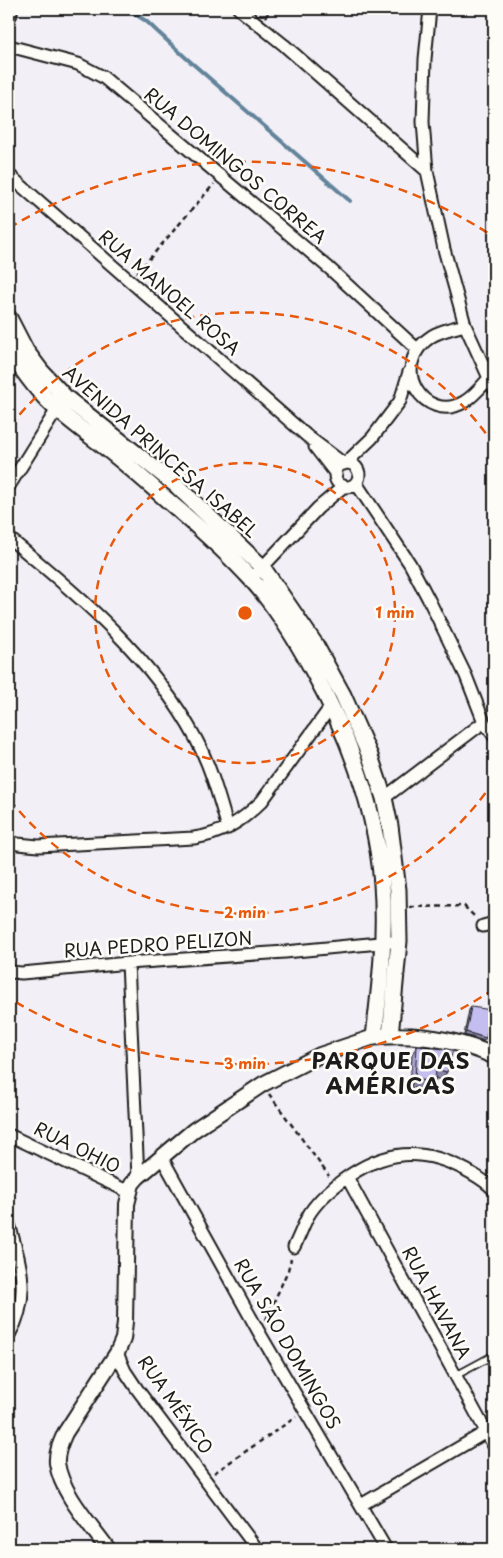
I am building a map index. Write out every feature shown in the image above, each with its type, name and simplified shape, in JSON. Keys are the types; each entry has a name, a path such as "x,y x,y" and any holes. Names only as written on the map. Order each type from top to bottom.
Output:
{"main road":[{"path":"9,9 9,14"},
{"name":"AVENIDA PRINCESA ISABEL","path":"9,318 26,351 61,404 192,522 251,580 280,616 303,652 332,705 360,774 372,813 392,941 390,1036"},
{"name":"AVENIDA PRINCESA ISABEL","path":"9,349 34,385 177,486 263,568 315,644 343,695 370,756 384,798 390,826 398,890 399,907 374,1037"},
{"path":"374,1037 434,1038 475,1048 494,1056"}],"street":[{"path":"239,9 284,45 426,171"},
{"path":"430,9 425,59 423,122 426,171 444,249 465,324 494,389"},
{"name":"RUA DOMINGOS CORREA","path":"9,46 78,64 103,77 220,178 329,268 417,349"},
{"name":"RUA MANOEL ROSA","path":"9,175 307,436 345,464 354,466 358,470"},
{"path":"344,482 338,468 345,464 372,438 400,401 417,349 437,333 465,324"},
{"path":"410,368 412,381 418,392 428,401"},
{"path":"400,401 412,397 439,406 462,403 472,396 489,378"},
{"path":"9,486 61,404"},
{"name":"RUA MANOEL ROSA","path":"307,436 344,482 385,525 410,564 430,600 466,676 484,722 494,736"},
{"path":"251,580 344,482 359,477 358,470 372,438"},
{"path":"9,538 74,592 122,638 170,696 197,740 214,782 228,828"},
{"path":"9,841 38,846 210,836 249,815 262,801 332,705"},
{"path":"384,798 484,722"},
{"name":"RUA PEDRO PELIZON","path":"9,972 22,973 285,952 392,941"},
{"path":"128,964 138,1177"},
{"path":"128,1198 132,1184 161,1156 194,1130 262,1084 320,1055 374,1037"},
{"name":"RUA OHIO","path":"9,1135 128,1198"},
{"path":"294,1247 309,1215 318,1202 347,1177 375,1161 402,1154 426,1155 451,1162 479,1178 494,1190"},
{"name":"RUA SÃO DOMINGOS","path":"161,1156 260,1334 386,1549"},
{"name":"RUA HAVANA","path":"347,1177 494,1446"},
{"name":"RUA MÉXICO","path":"128,1198 125,1322 123,1339 118,1353 125,1371 137,1389 257,1549"},
{"path":"9,1224 21,1270 22,1295 15,1324 9,1335"},
{"path":"108,1549 76,1505 63,1482 57,1462 59,1447 65,1433 118,1353"},
{"path":"361,1505 486,1432"}],"lane":[{"path":"455,1376 494,1355"}],"path":[{"path":"129,281 220,178"},
{"path":"399,907 464,906 489,924"},
{"path":"262,1084 336,1186"},
{"path":"260,1334 288,1270 294,1247"},
{"path":"204,1480 305,1411"}],"building":[{"path":"471,1007 492,1010 486,1038 466,1032"},
{"path":"417,1046 453,1050 447,1072 436,1069 435,1082 415,1079"}],"waterway":[{"path":"127,9 146,21 350,201"}],"district":[{"name":"PARQUE DAS AMÉRICAS","path":"391,1074"}]}
